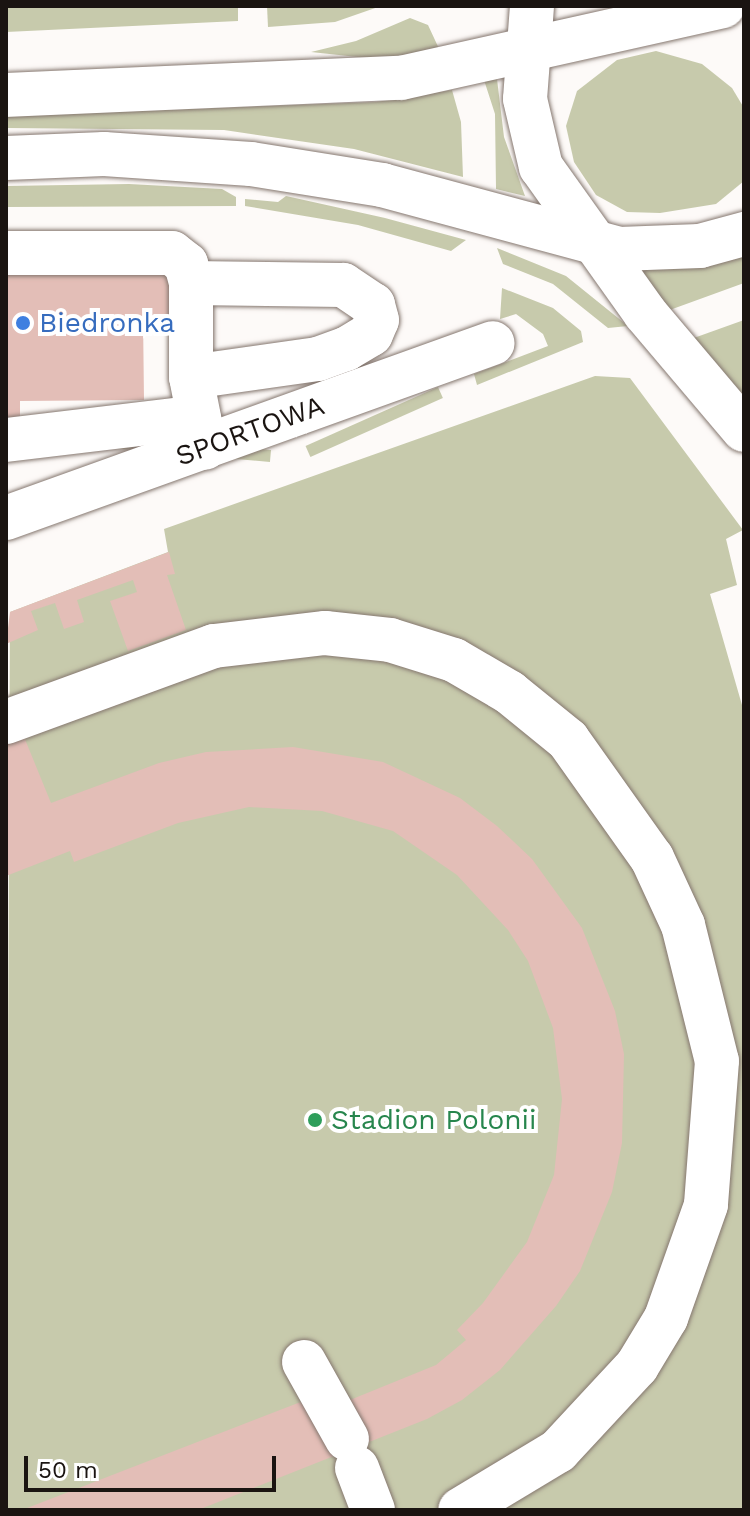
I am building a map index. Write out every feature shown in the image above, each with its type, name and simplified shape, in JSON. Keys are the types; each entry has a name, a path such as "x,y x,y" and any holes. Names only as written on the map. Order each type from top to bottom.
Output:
{"main road":[{"path":"6,95 401,78 529,26 723,6"},
{"path":"529,26 525,99 535,153 591,241 744,430"},
{"path":"6,158 104,154 251,164 382,185 619,249 700,246 744,234"},
{"path":"6,253 172,253 186,264 191,283 199,414"},
{"path":"6,440 199,414 361,342 377,320 364,295 343,285 191,283"},
{"name":"SPORTOWA","path":"6,518 199,414 493,343"},
{"path":"6,722 214,646 325,633 390,640 454,660 509,692 568,740 652,858 683,925 717,1061 706,1205 666,1318 637,1366 558,1451 460,1510"},
{"path":"304,1362 352,1453 373,1510"}],"green space":[{"path":"6,6 238,6 238,21 6,32"},
{"path":"267,6 381,6 335,22 268,27"},
{"path":"410,18 428,25 441,53 376,59 311,52 356,41"},
{"path":"656,51 702,64 732,88 744,108 744,181 716,204 660,213 627,212 596,195 574,162 566,126 577,91 617,60"},
{"path":"497,79 504,137 525,196 496,189 495,114 484,80"},
{"path":"452,90 461,122 463,177 354,149 224,130 6,128 6,116 376,102"},
{"path":"129,184 222,189 236,197 236,206 6,207 6,186"},
{"path":"286,196 466,240 451,251 358,225 245,206 245,199 278,202"},
{"path":"497,248 566,276 628,326 608,328 553,284 503,264"},
{"path":"744,254 744,283 667,311 633,268"},
{"path":"502,288 553,308 581,331 583,342 477,385 474,374 548,346 543,334 516,314 500,319"},
{"path":"744,320 744,403 691,339"},
{"path":"595,376 630,378 743,530 726,539 737,585 710,594 744,712 744,1510 6,1510 10,612 168,552 164,529"},
{"path":"438,387 443,398 310,457 306,446"},
{"path":"6,427 271,450 270,462 6,439"}],"building":[{"path":"170,262 171,315 143,316 144,400 20,401 20,428 6,428 6,264"},
{"path":"169,552 175,574 167,575 186,630 128,651 110,601 137,592 133,580 77,600 84,622 64,629 55,603 31,611 38,630 6,644 10,612"},
{"path":"20,727 51,803 159,763 206,752 293,747 383,762 460,798 497,826 532,859 582,928 615,1011 624,1054 622,1143 612,1192 580,1271 556,1306 500,1370 462,1400 427,1419 198,1510 22,1510 311,1398 345,1402 436,1365 466,1340 457,1330 483,1303 527,1242 554,1175 562,1099 553,1028 528,961 508,930 457,875 393,831 322,811 249,807 178,823 74,862 70,851 6,876 6,732"}],"place":[{"name":"Biedronka","path":"23,323"},
{"name":"Stadion Polonii","path":"315,1120"}]}
